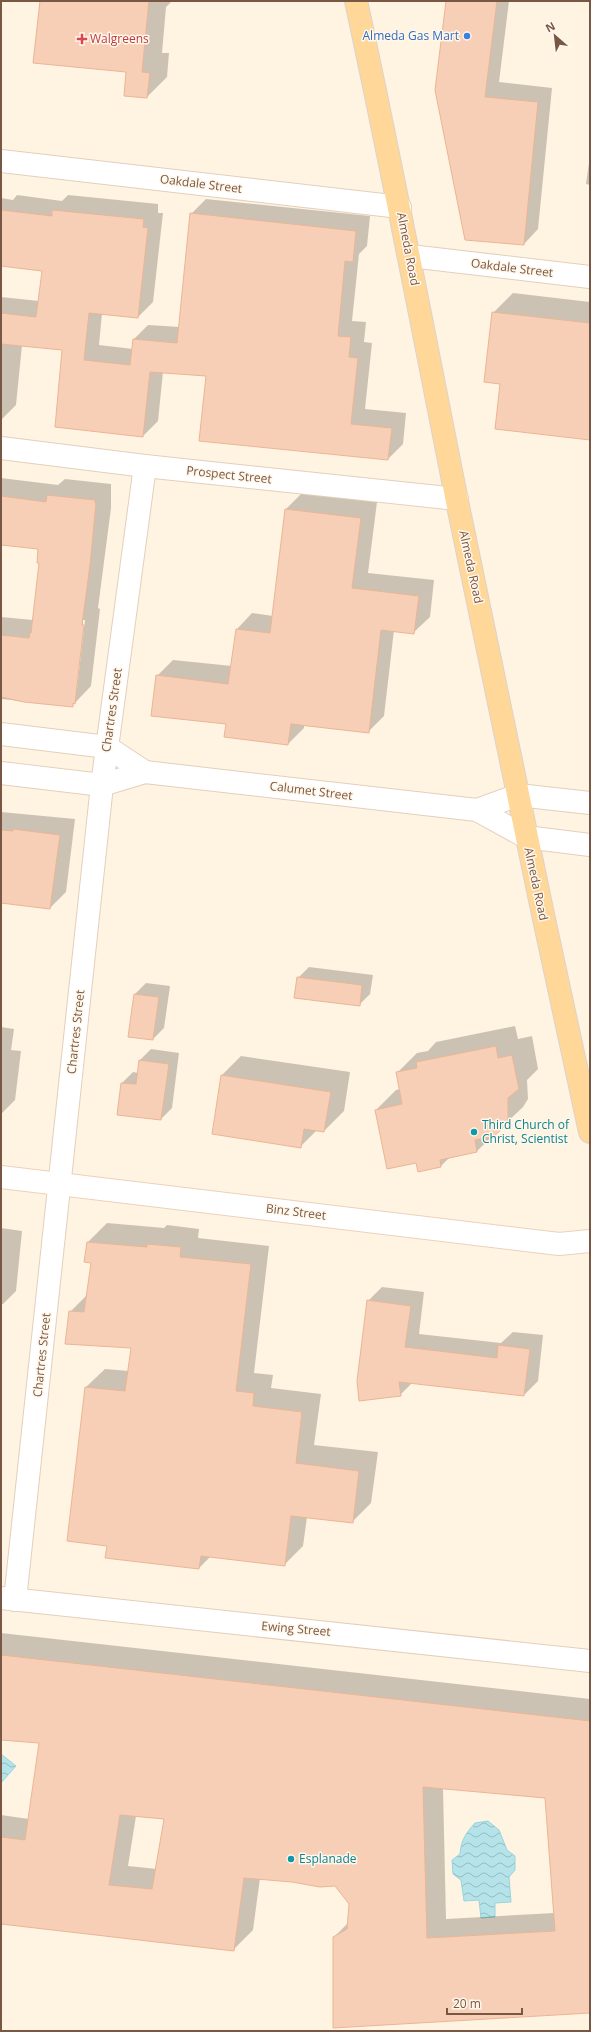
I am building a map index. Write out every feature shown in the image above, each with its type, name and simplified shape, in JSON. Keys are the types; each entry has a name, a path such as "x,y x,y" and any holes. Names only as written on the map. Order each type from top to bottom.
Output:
{"main road":[{"name":"Almeda Road","path":"356,1 410,256 457,499 526,837 590,1132"}],"street":[{"name":"Oakdale Street","path":"1,161 400,207"},
{"name":"Oakdale Street","path":"410,256 590,277"},
{"name":"Prospect Street","path":"1,448 145,466 457,499"},
{"name":"Chartres Street","path":"8,1599 60,1184 102,785 145,466"},
{"name":"Calumet Street","path":"1,734 107,747 145,772"},
{"name":"Calumet Street","path":"1,773 102,785 145,772 477,810 526,837"},
{"name":"Calumet Street","path":"477,810 518,795"},
{"path":"518,795 590,803"},
{"path":"526,837 590,844"},
{"name":"Binz Street","path":"1,1177 559,1244 590,1241"},
{"name":"Ewing Street","path":"8,1599 590,1661"}],"water":[{"path":"1,1754 16,1766 1,1783"},
{"path":"488,1821 499,1830 507,1850 515,1856 515,1870 509,1877 511,1902 495,1903 495,1917 481,1918 479,1900 464,1901 461,1880 453,1874 452,1860 460,1854 464,1837 475,1823"}],"building":[{"name":"Walgreens","path":"40,1 149,1 142,72 150,73 147,98 124,96 126,72 33,63"},
{"path":"446,1 497,1 485,97 538,102 524,245 465,240 435,90"},
{"path":"1,210 52,216 52,210 144,219 143,227 148,228 138,318 89,313 84,360 130,365 133,339 177,343 190,213 356,231 353,262 345,261 338,336 351,337 349,357 358,358 351,424 392,428 388,460 199,441 206,376 150,372 143,437 55,427 62,350 1,344 1,313 36,317 42,271 1,266"},
{"path":"492,312 590,323 590,440 495,429 500,384 484,382"},
{"path":"47,495 95,500 96,503 82,625 84,625 75,704 73,703 73,707 24,702 1,697 1,635 29,638 31,633 39,563 37,563 38,549 1,545 1,496 46,502"},
{"path":"285,509 361,518 352,588 419,596 414,634 381,630 369,733 291,724 288,745 224,737 226,724 151,716 156,675 228,684 236,629 270,633"},
{"path":"13,829 60,835 50,909 1,903 1,830 13,831"},
{"path":"297,977 362,985 360,1006 294,998"},
{"path":"134,994 159,997 153,1040 128,1037"},
{"path":"496,1046 498,1058 512,1055 519,1089 508,1098 508,1119 503,1128 494,1136 475,1140 477,1152 440,1160 441,1167 418,1172 416,1163 387,1169 375,1110 402,1104 396,1072 417,1068 416,1062"},
{"path":"139,1060 169,1064 161,1120 117,1115 121,1083 136,1084"},
{"path":"221,1075 331,1092 324,1132 304,1129 301,1148 212,1134"},
{"path":"87,1242 147,1247 147,1244 181,1247 180,1257 251,1264 236,1391 254,1393 253,1406 302,1412 296,1463 359,1471 353,1523 291,1516 285,1566 201,1556 199,1569 105,1558 107,1546 67,1541 85,1387 125,1391 131,1348 65,1344 69,1311 84,1312 91,1263 84,1262"},
{"path":"367,1300 411,1306 405,1347 497,1358 498,1345 530,1349 524,1396 399,1382 401,1396 359,1401 357,1381"},
{"name":"Esplanade","path":"1,1655 590,1721 590,2013 333,2028 333,1937 347,1929 349,1904 335,1886 320,1887 292,1882 244,1878 234,1951 1,1924 1,1837 25,1840 39,1743 1,1740","holes":["423,1787 545,1798 555,1931 427,1938","120,1815 164,1819 152,1889 109,1885"]}],"place":[{"name":"Almeda Gas Mart","path":"467,36"},
{"name":"Walgreens","path":"82,39"},
{"name":"Third Church of Christ, Scientist","path":"474,1132"},
{"name":"Esplanade","path":"291,1859"}]}
